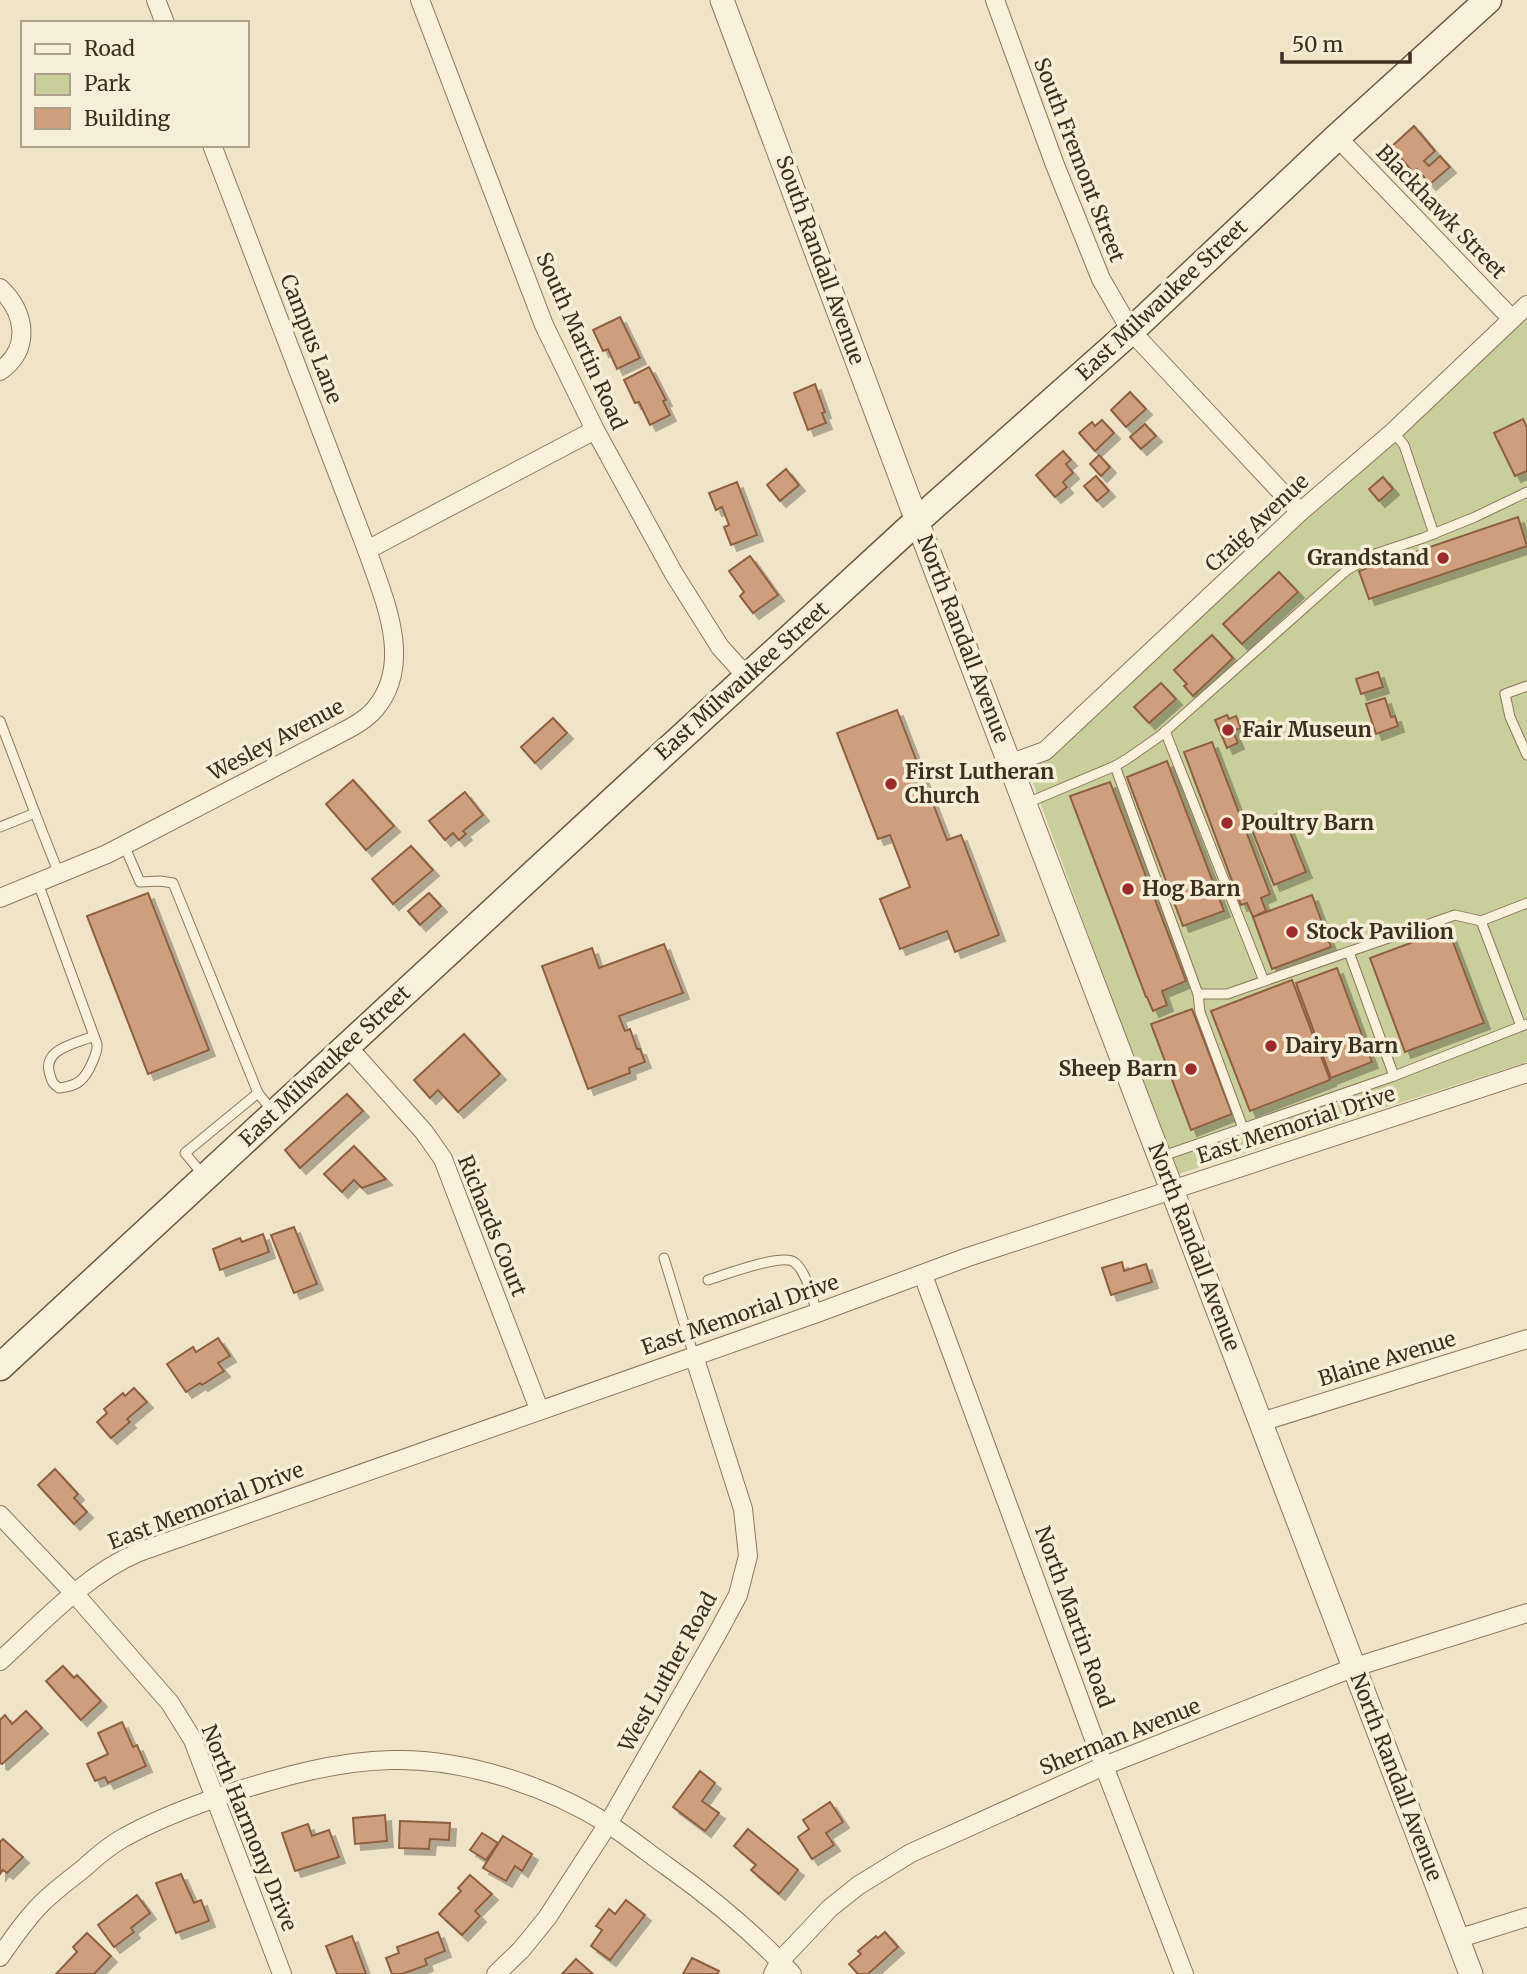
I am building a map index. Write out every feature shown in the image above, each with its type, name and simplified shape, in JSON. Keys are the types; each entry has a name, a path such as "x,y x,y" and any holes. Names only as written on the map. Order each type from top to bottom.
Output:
{"main road":[{"name":"East Milwaukee Street","path":"0,1367 205,1177 266,1103 347,1046 917,521 1131,331 1488,0"}],"street":[{"path":"156,0 163,21"},
{"name":"South Martin Road","path":"420,0 544,325 595,430 674,574 720,647 747,677"},
{"name":"South Randall Avenue","path":"722,0 917,521"},
{"name":"South Fremont Street","path":"997,0 1055,165 1101,279 1131,331 1300,512"},
{"name":"Blackhawk Street","path":"1338,137 1513,319"},
{"name":"Campus Lane","path":"213,147 367,550"},
{"path":"0,288 14,306 23,328 15,354 0,371"},
{"name":"Craig Avenue","path":"1010,763 1045,751 1300,512 1393,432 1527,305"},
{"path":"367,550 595,430"},
{"name":"North Randall Avenue","path":"917,521 1471,1974"},
{"name":"Wesley Avenue","path":"0,898 124,845 359,723 376,708 389,685 396,657 385,601 367,550"},
{"name":"Richards Court","path":"347,1046 424,1132 443,1159 539,1409"},
{"name":"East Memorial Drive","path":"0,1661 101,1572 139,1552 817,1313 968,1257 1527,1073"},
{"name":"North Martin Road","path":"923,1275 1104,1766 1184,1974"},
{"name":"Blaine Avenue","path":"1261,1422 1527,1339"},
{"name":"West Luther Road","path":"496,1974 521,1950 547,1918 608,1824 738,1595 748,1556 743,1509 694,1356"},
{"name":"North Harmony Drive","path":"0,1515 75,1594 170,1703 193,1740 282,1974"},
{"name":"Sherman Avenue","path":"782,1970 830,1908 886,1866 911,1853 1104,1766 1355,1667 1527,1613"},
{"path":"0,1957 20,1927 42,1902 122,1838 164,1817 278,1778 336,1765 392,1760 434,1762 509,1779 538,1788 570,1803 608,1824 688,1881 731,1915 782,1970"},
{"path":"1457,1939 1527,1917"}],"lane":[{"path":"1393,432 1404,445 1434,534"},
{"path":"1026,803 1127,760 1166,731 1347,570 1375,554 1434,534 1524,493 1527,504"},
{"path":"1527,686 1505,694 1510,717 1527,755"},
{"path":"0,720 59,874"},
{"path":"1166,731 1264,981"},
{"path":"1115,766 1198,994 1200,1012 1243,1128"},
{"path":"0,827 35,813"},
{"path":"124,845 140,882 173,883 266,1103"},
{"path":"38,883 94,1036 98,1052 81,1080 71,1086 59,1088 52,1083 47,1068 49,1058 58,1051 94,1036"},
{"path":"1198,994 1227,994 1455,915 1481,921 1527,903"},
{"path":"1159,1157 1394,1076 1524,1025 1481,921"},
{"path":"1349,952 1394,1076"},
{"path":"664,1258 694,1356"},
{"path":"708,1280 781,1258 794,1262 803,1274 817,1313"}],"green space":[{"path":"1527,317 1527,1062 1176,1175 1029,772"}],"building":[{"path":"1414,126 1435,151 1424,161 1429,166 1440,156 1450,167 1430,184 1417,169 1413,172 1391,147"},
{"path":"620,317 640,358 617,369 608,349 603,351 593,330"},
{"path":"649,367 666,400 663,401 670,415 650,425 624,380"},
{"path":"815,384 826,423 808,430 794,393"},
{"path":"1130,392 1146,409 1126,427 1111,410"},
{"path":"1523,419 1527,428 1527,471 1515,476 1494,433"},
{"path":"1102,420 1114,433 1095,451 1079,433 1092,422 1095,426"},
{"path":"1145,424 1156,436 1141,449 1130,437"},
{"path":"1063,451 1071,460 1066,464 1073,473 1063,482 1067,487 1055,497 1036,475"},
{"path":"1099,455 1110,467 1101,476 1090,464"},
{"path":"786,469 799,485 780,501 767,485"},
{"path":"1096,476 1109,491 1097,501 1084,486"},
{"path":"1383,477 1393,489 1379,501 1369,489"},
{"path":"737,482 757,535 731,545 724,527 729,525 722,507 716,510 709,493"},
{"name":"Grandstand","path":"1518,517 1527,546 1369,599 1359,571"},
{"path":"750,556 778,595 753,613 740,596 744,592 729,571"},
{"path":"1279,572 1298,592 1242,644 1223,624"},
{"path":"1212,635 1233,658 1193,696 1184,686 1187,684 1174,670"},
{"path":"1378,672 1383,687 1361,694 1356,679"},
{"path":"1161,683 1176,699 1149,723 1134,707"},
{"path":"1385,698 1391,717 1395,716 1398,726 1376,734 1366,704"},
{"name":"First Lutheran Church","path":"897,710 947,840 961,835 999,935 955,952 947,931 900,949 880,899 910,887 890,835 878,839 837,733"},
{"name":"Fair Museun","path":"1227,715 1229,719 1236,716 1241,728 1233,731 1238,743 1227,748 1215,720"},
{"path":"553,718 567,733 535,763 521,747"},
{"name":"Poultry Barn","path":"1212,742 1270,894 1261,898 1266,911 1253,917 1247,903 1241,905 1184,752"},
{"path":"1167,761 1224,911 1183,926 1127,777"},
{"path":"353,780 394,826 366,850 326,804"},
{"name":"Hog Barn","path":"1110,782 1186,981 1162,991 1167,1005 1153,1011 1070,796"},
{"path":"465,792 483,815 463,831 466,834 459,840 453,833 445,840 429,821"},
{"path":"1282,812 1306,872 1274,885 1250,825"},
{"path":"411,846 433,870 393,904 372,879"},
{"path":"148,893 209,1050 148,1074 87,916"},
{"path":"429,893 441,906 420,925 408,911"},
{"name":"Stock Pavilion","path":"1312,895 1331,947 1272,969 1253,917"},
{"path":"1448,929 1484,1023 1405,1052 1370,958"},
{"path":"664,944 683,993 619,1016 625,1031 630,1029 645,1062 629,1068 630,1073 588,1089 542,966 592,948 599,968"},
{"path":"1337,968 1372,1062 1331,1078 1296,983"},
{"name":"Dairy Barn","path":"1292,980 1330,1080 1250,1111 1211,1011"},
{"name":"Sheep Barn","path":"1192,1009 1232,1114 1191,1130 1151,1024"},
{"path":"464,1034 500,1074 458,1112 438,1090 430,1098 414,1080"},
{"path":"347,1094 363,1111 300,1168 285,1150"},
{"path":"354,1146 386,1179 362,1188 354,1180 342,1192 324,1174"},
{"path":"294,1227 317,1284 294,1293 271,1235"},
{"path":"263,1234 269,1252 220,1270 213,1249 240,1238 242,1242"},
{"path":"1122,1262 1124,1271 1146,1264 1152,1282 1111,1295 1102,1268"},
{"path":"218,1338 230,1356 218,1363 224,1371 186,1392 167,1364 193,1347 196,1352"},
{"path":"134,1388 147,1402 127,1419 130,1422 111,1438 97,1422 107,1413 104,1409 123,1393 125,1396"},
{"path":"55,1469 78,1494 74,1498 87,1512 74,1524 38,1485"},
{"path":"63,1666 74,1678 77,1675 101,1701 81,1720 46,1681"},
{"path":"26,1711 42,1728 2,1764 0,1720 5,1715 12,1724"},
{"path":"122,1722 133,1747 137,1745 146,1766 108,1783 105,1777 95,1781 87,1764 108,1754 98,1733"},
{"path":"700,1771 715,1783 702,1801 719,1813 705,1831 673,1807"},
{"path":"830,1802 843,1822 826,1833 834,1845 812,1859 798,1837 809,1829 803,1820"},
{"path":"385,1815 387,1841 355,1844 353,1818"},
{"path":"400,1821 450,1823 449,1840 430,1839 429,1849 399,1848"},
{"path":"308,1824 312,1836 329,1830 339,1857 295,1871 282,1833"},
{"path":"748,1829 798,1870 779,1894 751,1870 756,1865 734,1846"},
{"path":"482,1833 498,1843 486,1860 470,1850"},
{"path":"503,1836 532,1854 522,1871 515,1866 506,1881 483,1868"},
{"path":"3,1839 23,1857 7,1873 3,1870 0,1874 0,1842"},
{"path":"181,1874 194,1903 201,1900 209,1921 176,1933 156,1883"},
{"path":"470,1875 492,1894 475,1911 480,1916 462,1935 439,1914 461,1891 458,1888"},
{"path":"137,1895 150,1913 131,1928 134,1932 114,1947 98,1925"},
{"path":"626,1900 645,1915 610,1960 591,1946 602,1930 596,1926 609,1909 615,1914"},
{"path":"438,1932 445,1951 425,1959 427,1965 402,1974 392,1974 386,1958 399,1953 397,1947"},
{"path":"885,1932 898,1947 868,1974 858,1974 849,1964 861,1954 858,1951"},
{"path":"87,1933 111,1956 94,1974 56,1974 77,1952 73,1947"},
{"path":"352,1936 366,1974 337,1974 326,1946"},
{"path":"692,1958 719,1971 717,1974 683,1974"},
{"path":"576,1959 593,1974 562,1974"}],"place":[{"name":"Grandstand","path":"1443,558"},
{"name":"Fair Museun","path":"1228,730"},
{"name":"First Lutheran Church","path":"891,784"},
{"name":"Poultry Barn","path":"1227,823"},
{"name":"Hog Barn","path":"1128,889"},
{"name":"Stock Pavilion","path":"1292,932"},
{"name":"Dairy Barn","path":"1271,1046"},
{"name":"Sheep Barn","path":"1191,1069"}]}
